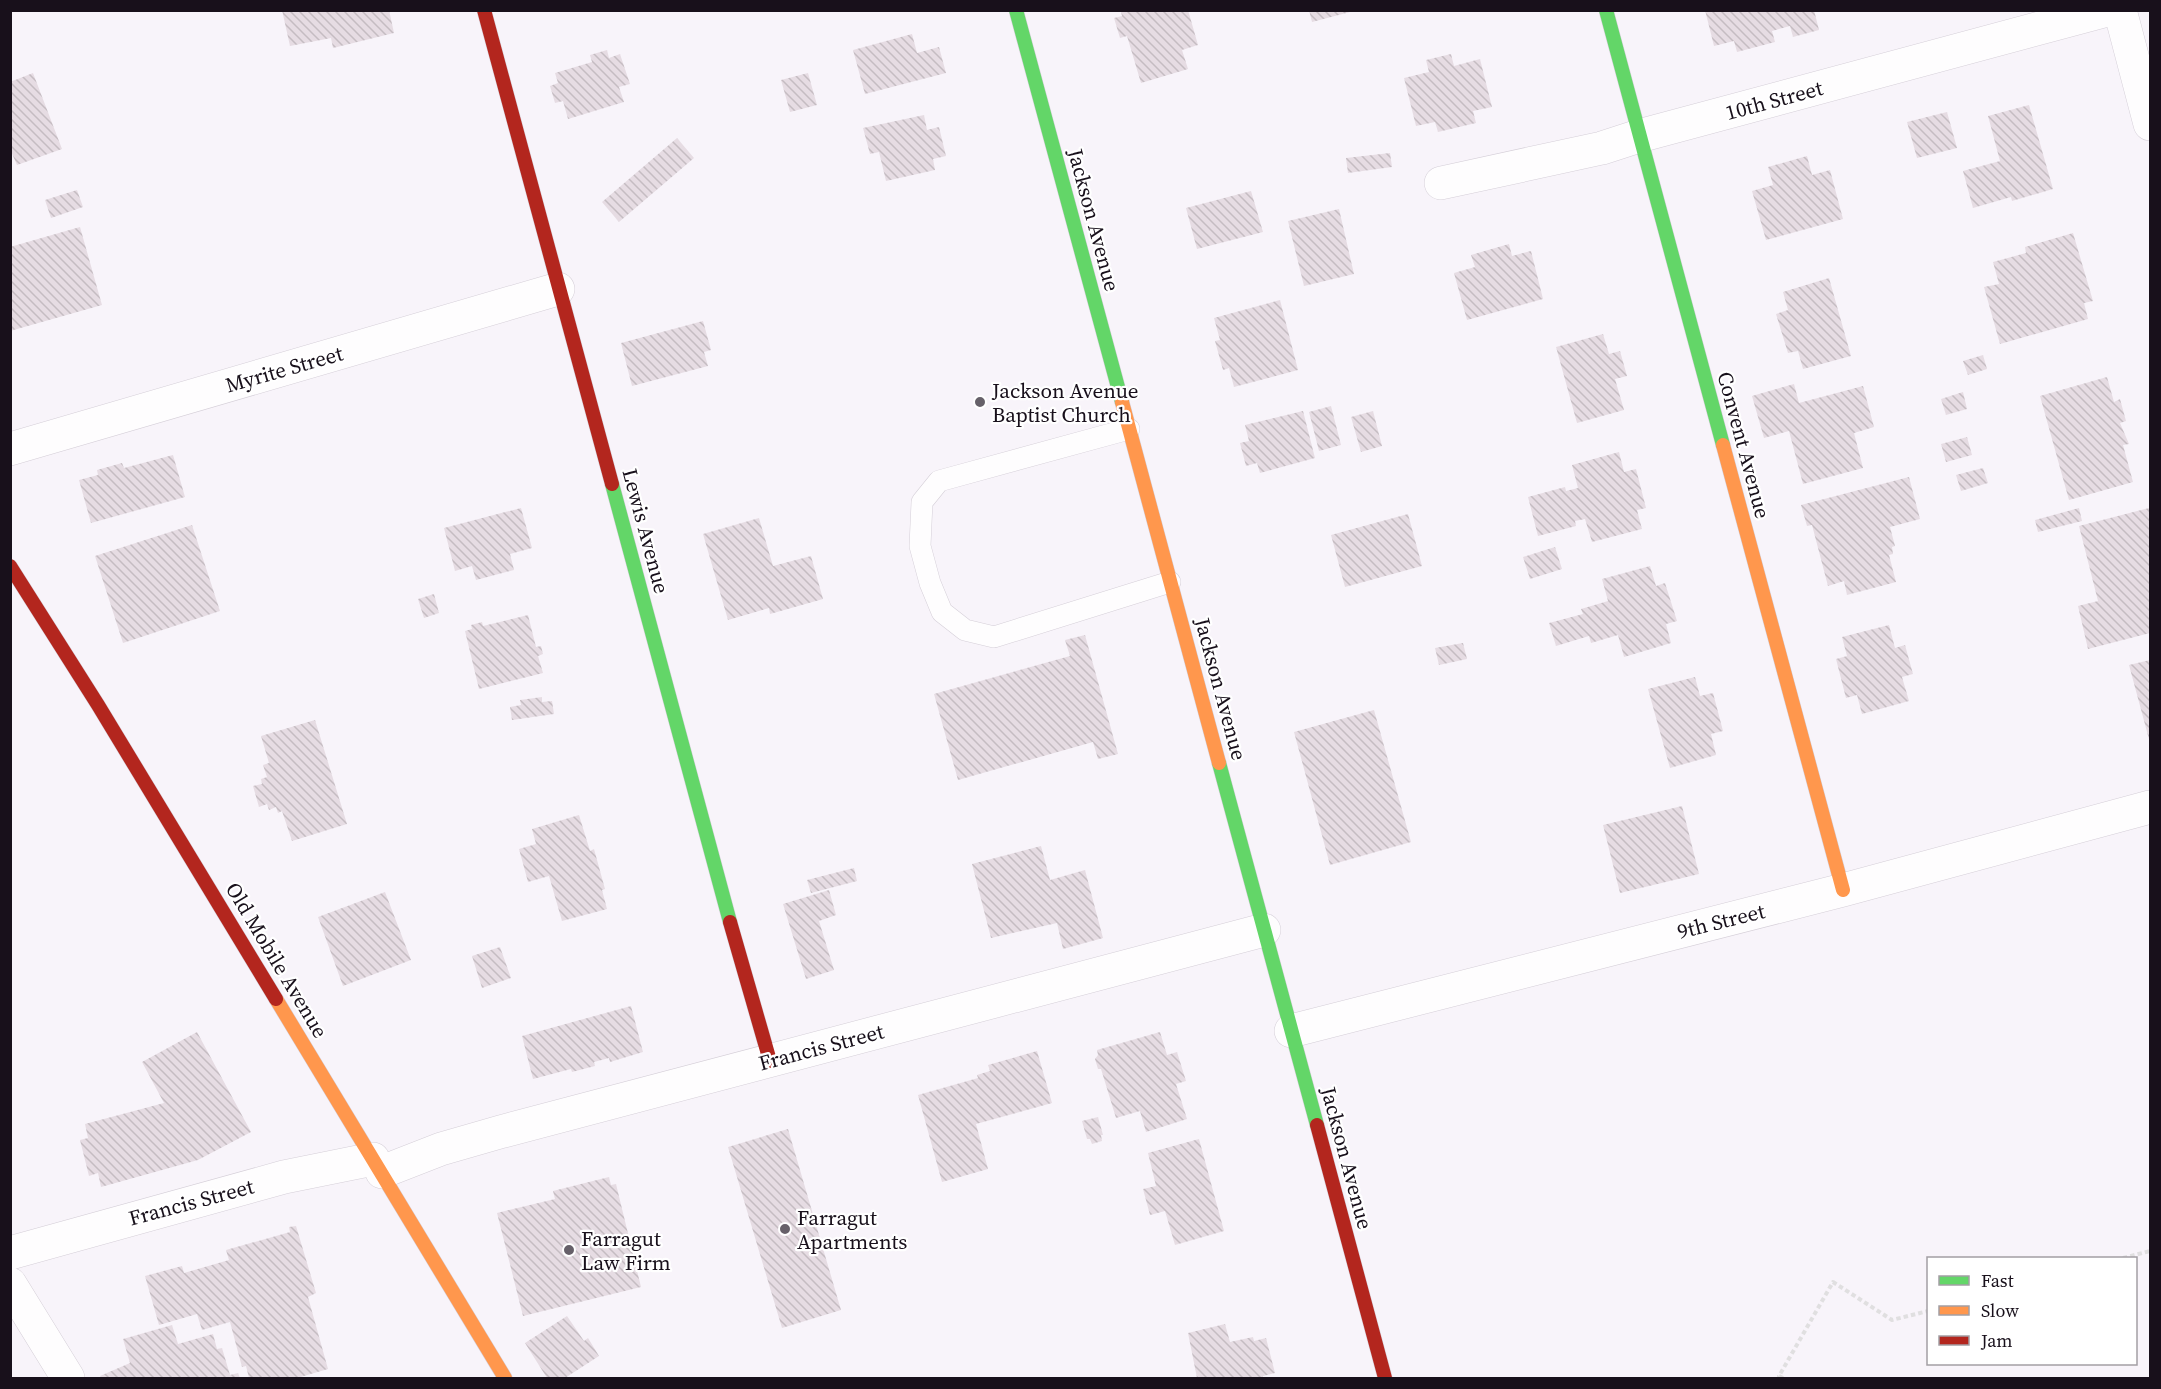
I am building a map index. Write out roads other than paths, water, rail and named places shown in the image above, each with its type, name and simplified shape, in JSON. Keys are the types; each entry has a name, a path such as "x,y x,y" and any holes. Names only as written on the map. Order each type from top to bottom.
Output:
{"street":[{"name":"Lewis Avenue","path":"484,10 745,978 770,1061"},
{"name":"Jackson Avenue","path":"1016,10 1385,1378"},
{"name":"Convent Avenue","path":"1605,10 1843,890"},
{"name":"10th Street","path":"1441,183 1602,148 1639,136 2107,10"},
{"path":"2120,10 2151,124"},
{"name":"Myrite Street","path":"10,449 558,289"},
{"name":"Old Mobile Avenue","path":"10,566 110,725 506,1378"},
{"name":"9th Street","path":"1291,1031 1843,890 2151,807"},
{"name":"Francis Street","path":"10,1253 284,1177 377,1166 1264,930"},
{"path":"10,1284 68,1378"}],"lane":[{"path":"1129,429 939,481 922,502 920,546 927,574 942,612 965,630 994,637 1170,582"}],"place":[{"name":"Jackson Avenue Baptist Church","path":"980,402"},
{"name":"Farragut Apartments","path":"785,1229"},
{"name":"Farragut Law Firm","path":"569,1250"}]}
